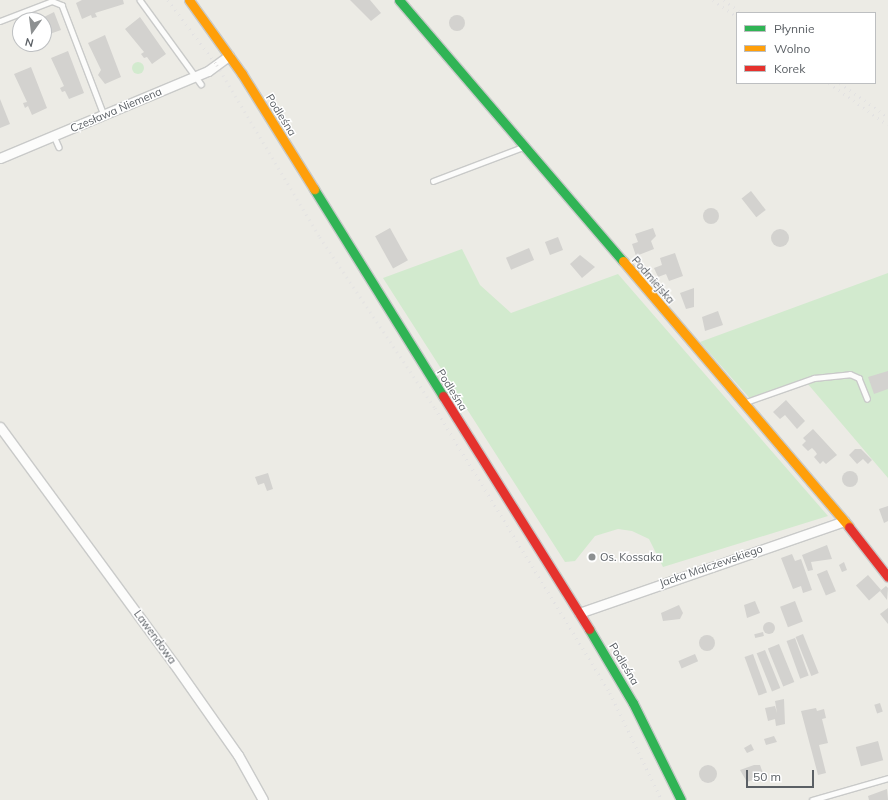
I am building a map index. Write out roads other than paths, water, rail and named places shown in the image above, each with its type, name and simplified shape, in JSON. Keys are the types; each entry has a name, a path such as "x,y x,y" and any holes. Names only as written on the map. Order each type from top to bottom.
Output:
{"street":[{"name":"Podleśna","path":"189,0 230,56 580,613 633,703 681,800"},
{"name":"Podmiejska","path":"399,0 523,147 744,403 844,521 888,577"},
{"name":"Czesława Niemena","path":"0,158 104,115 198,80 230,56"},
{"name":"Lawendowa","path":"0,427 238,755 263,800"},
{"name":"Jacka Malczewskiego","path":"580,613 844,521"},
{"path":"879,566 888,563"}],"lane":[{"path":"140,0 198,80"},
{"path":"0,21 52,1 59,2 104,115"},
{"path":"54,136 59,146"},
{"path":"433,181 523,147"},
{"path":"744,403 814,378 850,374 859,378 867,398"},
{"path":"812,800 888,778"}],"railway":[{"path":"168,0 217,65 320,237 435,408 610,693 662,800"},
{"path":"713,0 736,16"},
{"path":"724,0 741,12"},
{"path":"830,84 888,125"},
{"path":"841,84 888,117"}],"place":[{"name":"Os. Kossaka","path":"592,557"}]}
